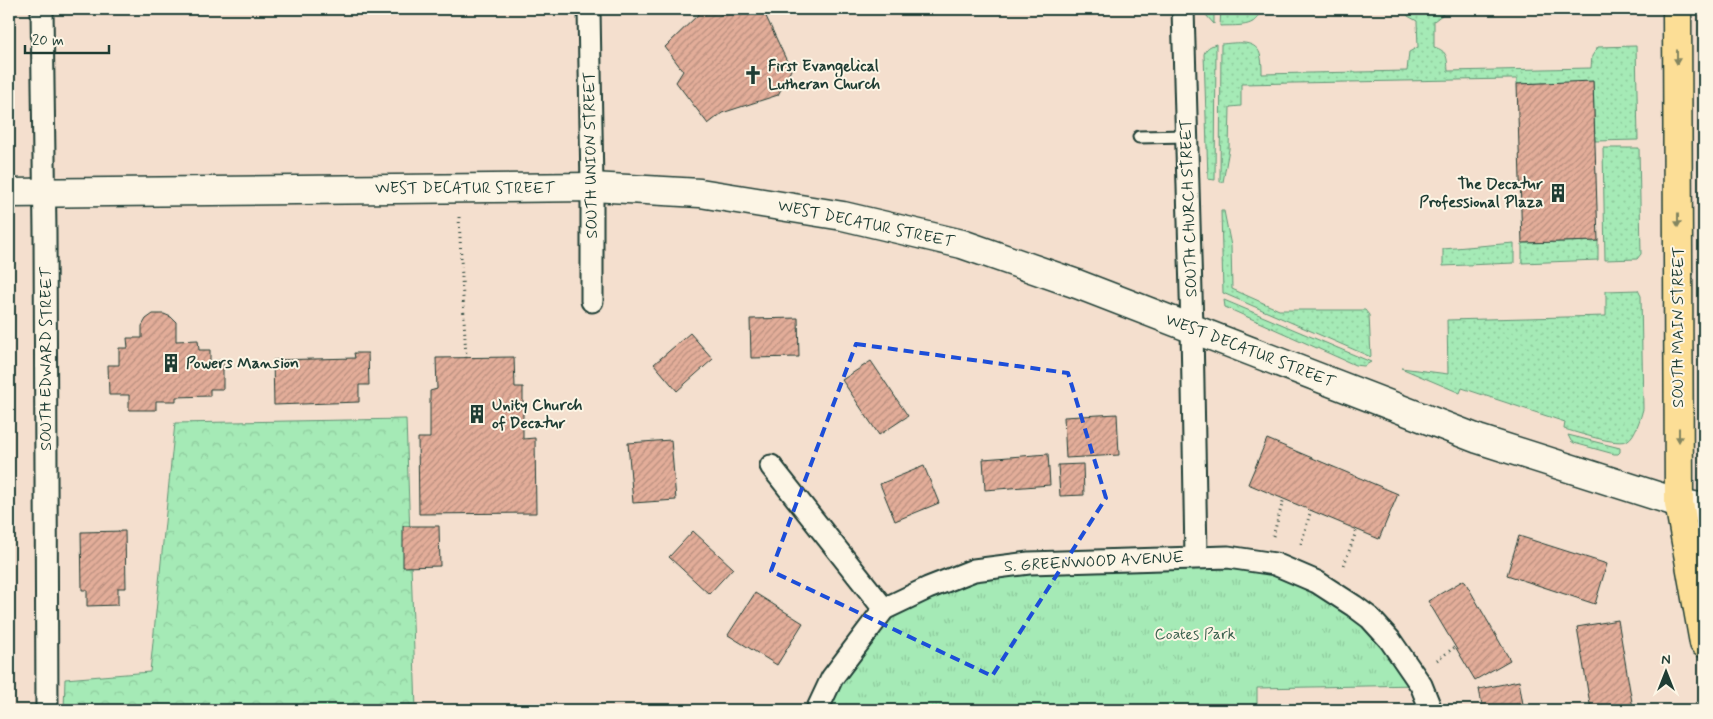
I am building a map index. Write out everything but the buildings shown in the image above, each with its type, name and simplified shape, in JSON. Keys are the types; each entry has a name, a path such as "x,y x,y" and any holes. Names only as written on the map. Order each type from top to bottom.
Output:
{"main road":[{"name":"SOUTH MAIN STREET","path":"1677,9 1692,506 1704,643"}],"street":[{"name":"SOUTH EDWARD STREET","path":"42,9 47,710"},
{"name":"SOUTH UNION STREET","path":"589,9 592,300"},
{"name":"SOUTH CHURCH STREET","path":"1184,9 1196,558"},
{"name":"WEST DECATUR STREET","path":"9,193 592,187 700,193 843,216 962,244 1077,284 1478,439 1692,506"},
{"path":"771,466 884,609"},
{"name":"S. GREENWOOD AVENUE","path":"817,710 832,678 884,609 928,588 974,570 1029,562 1228,557 1275,564 1317,582 1370,618 1390,640 1421,685 1432,710"}],"lane":[{"path":"1139,137 1187,136"}],"path":[{"path":"459,217 466,358"},
{"path":"1273,536 1284,498"},
{"path":"1301,544 1311,510"},
{"path":"1344,565 1357,529"},
{"path":"1437,660 1455,647"}],"highlighted area":[{"path":"856,344 1068,373 1106,498 992,676 771,571"}],"green space":[{"path":"1204,9 1214,9 1214,24 1206,15"},
{"path":"1221,9 1260,9 1259,15 1251,23 1220,26"},
{"path":"1406,9 1445,9 1443,14 1434,21 1434,47 1444,53 1447,59 1448,71 1591,68 1592,56 1598,47 1636,46 1638,140 1595,141 1593,82 1517,84 1517,79 1510,79 1241,84 1241,106 1230,107 1229,149 1223,182 1220,182 1221,44 1246,43 1256,47 1261,58 1262,74 1407,71 1409,52 1418,47 1417,21 1408,16"},
{"path":"1216,44 1215,180 1208,179 1204,54 1208,47"},
{"path":"1603,148 1639,148 1641,254 1637,259 1605,260"},
{"path":"1221,211 1224,211 1231,246 1232,289 1279,310 1365,310 1369,315 1371,357 1223,293"},
{"path":"1598,241 1598,260 1522,263 1522,243"},
{"path":"1514,243 1514,263 1443,266 1443,249"},
{"path":"1638,290 1641,296 1643,409 1633,435 1623,442 1587,436 1564,429 1565,422 1462,388 1460,393 1401,368 1448,374 1447,320 1606,316 1606,291"},
{"path":"1224,300 1371,362 1364,366 1355,365 1225,307"},
{"path":"406,419 416,710 64,710 65,679 150,672 175,423"},
{"path":"1568,435 1620,448 1620,452 1614,454 1574,443"},
{"name":"Coates Park","path":"1228,557 1354,606 1421,685 1257,688 1257,710 817,710 884,609 974,570"}],"place":[{"name":"First Evangelical Lutheran Church","path":"753,75"},
{"name":"The Decatur Professional Plaza","path":"1558,193"},
{"name":"Powers Mansion","path":"171,363"},
{"name":"Unity Church of Decatur","path":"477,414"}]}
